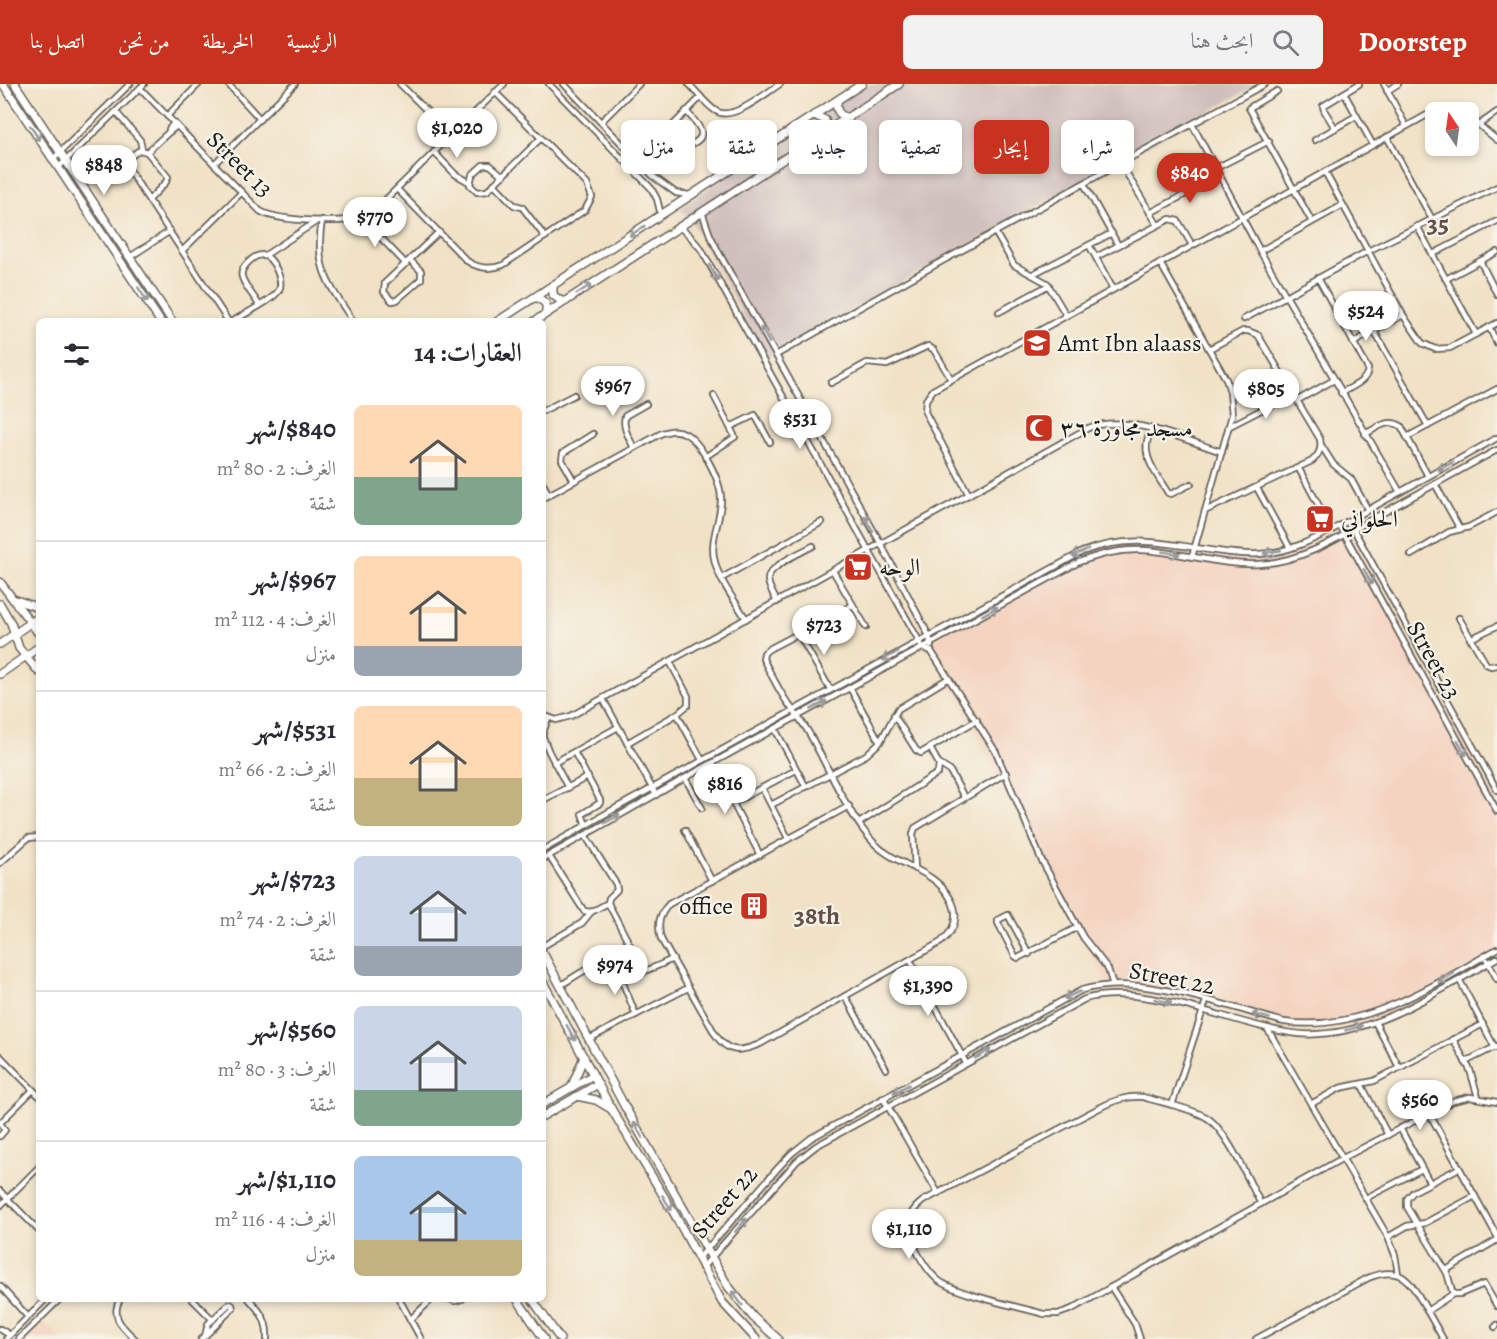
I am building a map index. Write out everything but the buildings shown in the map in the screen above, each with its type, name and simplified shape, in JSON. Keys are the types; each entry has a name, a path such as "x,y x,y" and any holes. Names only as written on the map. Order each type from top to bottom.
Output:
{"street":[{"path":"3,84 158,318"},
{"path":"15,84 170,318"},
{"path":"53,159 130,84"},
{"path":"167,116 199,84"},
{"path":"228,84 260,119"},
{"path":"214,164 295,84"},
{"path":"400,84 451,135"},
{"path":"405,90 411,84"},
{"name":"Street 13","path":"142,86 167,116 260,211 281,218 349,220 375,210 504,84"},
{"path":"549,84 651,188 657,199 661,215"},
{"path":"557,93 565,84 658,180 676,192 692,195"},
{"path":"601,122 639,84"},
{"path":"689,84 715,111 728,114 780,84"},
{"path":"503,318 862,84"},
{"path":"846,120 899,84"},
{"path":"1134,157 1265,84"},
{"path":"1335,128 1323,106 1359,84"},
{"path":"1384,84 1406,126"},
{"path":"1387,91 1398,84"},
{"path":"58,167 142,86"},
{"path":"1277,91 1249,108 1312,222"},
{"path":"397,189 473,265 488,269 503,265 585,210 592,197 587,184 495,93"},
{"path":"1344,93 1373,145"},
{"path":"686,111 701,128 702,133 692,145 687,146 682,144 671,129 686,111 701,97"},
{"path":"838,100 838,112 849,118"},
{"path":"116,112 140,140 144,151 166,173 168,178 149,200"},
{"path":"1497,112 1480,124 1497,140"},
{"path":"814,115 825,120"},
{"path":"1315,140 1356,116"},
{"path":"969,495 925,412 928,394 951,379 1425,117"},
{"path":"1192,124 1260,251 1400,492"},
{"path":"176,125 168,129 169,132 144,151 129,158 129,170 226,318"},
{"path":"1387,137 1432,219"},
{"path":"434,152 455,174 469,182 474,190 480,193 487,191 541,138"},
{"path":"1216,168 1269,141"},
{"path":"540,318 789,156"},
{"path":"469,182 471,175 485,164 492,166 503,176"},
{"path":"1324,172 1403,315 1422,343 1435,349 1450,348 1497,323"},
{"path":"776,355 1102,174"},
{"path":"1127,174 1157,224"},
{"path":"1150,213 1220,176"},
{"path":"494,184 514,205 522,207 545,237"},
{"path":"1084,184 1118,245"},
{"path":"1244,319 1368,251 1497,186"},
{"path":"182,251 242,192"},
{"path":"1260,251 1343,205"},
{"path":"702,212 713,242 881,544 929,636 932,643 931,651"},
{"path":"361,217 408,262 421,271 421,279 397,300 392,300 384,292 386,284 408,262 439,232"},
{"path":"1096,257 1157,224 1174,219 1182,226 1192,245"},
{"path":"264,256 320,220"},
{"path":"320,220 319,245 323,273 351,318"},
{"path":"1433,254 1497,221"},
{"path":"1418,226 1476,334"},
{"path":"679,227 690,235 701,249 923,648 931,651 950,678 996,752 1031,838 1089,946 1108,969 1113,985"},
{"path":"130,257 170,231"},
{"path":"995,232 1014,265 1049,285 1066,315"},
{"path":"1033,274 1112,233"},
{"path":"701,249 713,242"},
{"path":"1089,245 1113,289"},
{"path":"1446,279 1497,252"},
{"path":"238,318 260,305 275,295 281,283 269,259 264,256 258,256 245,266 242,272 243,279 260,305"},
{"path":"1480,261 1497,294"},
{"path":"1160,263 1226,379 1230,392 1232,415 1192,557"},
{"path":"1318,278 1368,369 1368,375 1364,379 1341,393"},
{"path":"999,312 1049,285"},
{"path":"553,286 553,295 556,299 566,301"},
{"path":"534,298 539,298 546,304 546,314"},
{"path":"1353,343 1403,315"},
{"path":"1489,327 1497,343"},
{"path":"1209,349 1238,333 1248,331 1254,332 1262,339 1320,439 1321,445 1333,464 1351,479 1368,510"},
{"path":"1374,331 1428,426"},
{"path":"831,383 867,363 887,365 928,346 933,348 951,379"},
{"path":"1298,400 1334,380"},
{"path":"1407,436 1497,389"},
{"path":"1228,427 1294,393"},
{"path":"546,409 574,395"},
{"path":"705,457 734,440 735,436 714,396"},
{"path":"634,448 624,428 624,418 646,404"},
{"path":"730,427 755,415 770,442"},
{"path":"1365,434 1391,422 1401,426 1428,476"},
{"path":"546,717 564,719 603,699 1097,425 1123,423 1222,452"},
{"path":"1152,430 1146,439 1145,450 1168,493 1171,494 1191,484"},
{"path":"546,496 662,433 681,431 692,438 705,457 720,493 720,510 713,548 716,564 746,619"},
{"path":"574,482 562,460 562,453 593,434"},
{"path":"546,848 1061,562 1095,547 1136,540 1257,555 1290,548 1307,543 1340,526 1497,438"},
{"path":"1205,511 1299,469 1317,457 1321,445"},
{"path":"546,858 685,778 1059,572 1093,557 1124,550 1140,550 1241,564 1276,562 1305,554 1497,450"},
{"path":"821,465 830,465 832,459"},
{"path":"1299,469 1332,530"},
{"path":"832,483 835,475 841,475"},
{"path":"1435,484 1460,529"},
{"path":"1257,488 1290,548"},
{"path":"546,490 549,495"},
{"path":"1412,555 1449,531 1469,527 1497,512"},
{"name":"Street 23","path":"1349,521 1497,790"},
{"path":"722,578 822,522"},
{"name":"Street 23","path":"1340,526 1497,811"},
{"path":"777,602 769,583 769,574 774,568 813,546"},
{"path":"833,571 866,627"},
{"path":"0,582 36,630"},
{"path":"11,597 36,607"},
{"path":"0,604 7,614 25,657 36,669"},
{"path":"849,806 669,904 663,911 658,929 661,939 720,1041 732,1050 741,1050 760,1044 910,960 948,936 956,918 955,909 945,891 928,876 881,850 866,834 763,657 765,651 853,605"},
{"path":"1459,618 1486,664 1497,665"},
{"path":"0,644 36,619"},
{"path":"1470,639 1497,626"},
{"path":"798,633 830,689"},
{"path":"0,674 36,649"},
{"path":"627,743 677,714 688,705 688,696 670,662"},
{"path":"771,805 866,755 880,742 894,715 904,704 950,678"},
{"path":"850,688 880,742"},
{"path":"603,699 656,795"},
{"path":"677,714 702,760"},
{"path":"894,715 916,750 923,752 977,720"},
{"path":"554,763 618,727"},
{"path":"775,729 806,787"},
{"path":"546,743 568,788"},
{"path":"930,748 939,764 950,771 964,797"},
{"path":"574,752 600,801 582,814 586,825"},
{"path":"712,764 759,855"},
{"path":"859,823 936,775 939,764"},
{"path":"733,803 796,770"},
{"path":"915,869 913,834 915,828 1006,773"},
{"path":"1490,777 1497,773"},
{"path":"546,799 588,777"},
{"path":"685,778 702,808"},
{"path":"762,788 788,838"},
{"path":"686,830 712,881"},
{"path":"546,944 582,923 591,912 608,903 609,898 616,893 618,888 585,835"},
{"path":"0,863 28,838 36,837"},
{"path":"549,856 581,909 587,913 591,912"},
{"path":"608,903 644,972"},
{"path":"1029,954 1008,915 998,921 1015,956 1021,958 1029,954 1078,927"},
{"name":"Street 22","path":"697,1260 778,1168 801,1146 1072,994 1092,987 1113,985 1155,988 1284,1022 1331,1023 1401,1002 1497,949"},
{"path":"1485,956 1497,979"},
{"path":"546,958 625,1107 712,1258 741,1303 778,1339"},
{"name":"Street 22","path":"702,1268 797,1161 826,1140 1076,1003 1095,997 1114,995 1140,997 1284,1032 1317,1034 1347,1030 1375,1022 1416,1004 1497,958"},
{"path":"561,985 596,966 605,965 626,972 644,972 673,959"},
{"path":"910,960 966,1064"},
{"path":"617,969 636,1015"},
{"path":"1459,979 1496,1047 1465,1062"},
{"path":"546,987 612,1110 675,1215 697,1260 722,1302 756,1339"},
{"path":"589,1039 688,988"},
{"path":"845,996 886,1069"},
{"path":"1172,1106 1206,1001"},
{"path":"1375,1022 1399,1067"},
{"path":"1311,1104 1340,1088 1374,1081 1483,1024"},
{"path":"1267,1028 1388,1237 1395,1255 1398,1274"},
{"path":"1453,1039 1465,1062 1478,1097"},
{"path":"0,1056 36,1093"},
{"path":"571,1088 584,1057"},
{"path":"546,1102 593,1075"},
{"path":"546,1114 598,1084"},
{"path":"1361,1084 1388,1135"},
{"path":"0,1136 5,1130 0,1123 33,1090"},
{"path":"577,1096 596,1100 612,1110"},
{"path":"1261,1204 1227,1141 1213,1122 1200,1114 1143,1097 1119,1099 923,1201 913,1210 908,1230 926,1266 945,1285 1052,1314 1072,1310 1111,1287 1261,1204 1343,1158 1429,1113 1461,1098 1478,1097 1497,1102"},
{"path":"884,1098 938,1194"},
{"path":"1429,1113 1497,1238 1450,1267 1447,1273"},
{"path":"1400,1128 1430,1183"},
{"path":"1453,1294 1447,1273 1407,1208 1407,1199 1413,1192 1459,1168"},
{"path":"1366,1198 1422,1169"},
{"path":"0,1206 36,1171"},
{"path":"0,1191 36,1228"},
{"path":"1388,1237 1407,1226 1425,1223 1475,1196"},
{"path":"1256,1339 1377,1274 1398,1274 1411,1283 1443,1339"},
{"path":"1427,1311 1453,1294 1460,1294 1484,1284 1497,1306"},
{"path":"0,1286 28,1317"},
{"path":"1111,1287 1135,1324 1140,1339"},
{"path":"0,1329 8,1337 43,1302"},
{"path":"19,1339 57,1302"},
{"path":"119,1302 116,1314 118,1321 135,1339"},
{"path":"196,1302 217,1318 203,1337"},
{"path":"252,1302 266,1322 267,1339"},
{"path":"401,1302 420,1339"},
{"path":"410,1320 429,1302"},
{"path":"519,1302 544,1339"},
{"path":"524,1312 533,1310 534,1302"},
{"path":"534,1302 560,1339"},
{"path":"536,1328 537,1321 546,1320"}],"shaded area":[{"path":"857,84 1259,84 1134,153 1134,120 1061,120 1061,174 1096,174 766,357 693,224 680,208 729,174 777,174 777,140 789,132 789,174 867,174 867,120 806,120"},
{"path":"1347,528 1497,801 1497,954 1402,1009 1360,1023 1338,1026 1294,1026 1162,994 1110,989 927,640 1054,570 1099,550 1139,545 1257,559 1290,553"},
{"path":"37,1316 62,1339 13,1339"}],"place":[{"name":"Amt Ibn alaass","path":"1037,343"},
{"name":"مسجد مجاورة ٣٦","path":"1039,428"},
{"name":"الحلواني","path":"1320,519"},
{"name":"الوحه","path":"858,567"},
{"name":"office","path":"754,906"}],"district":[{"name":"35","path":"1438,223"},
{"name":"38th","path":"817,915"}]}
